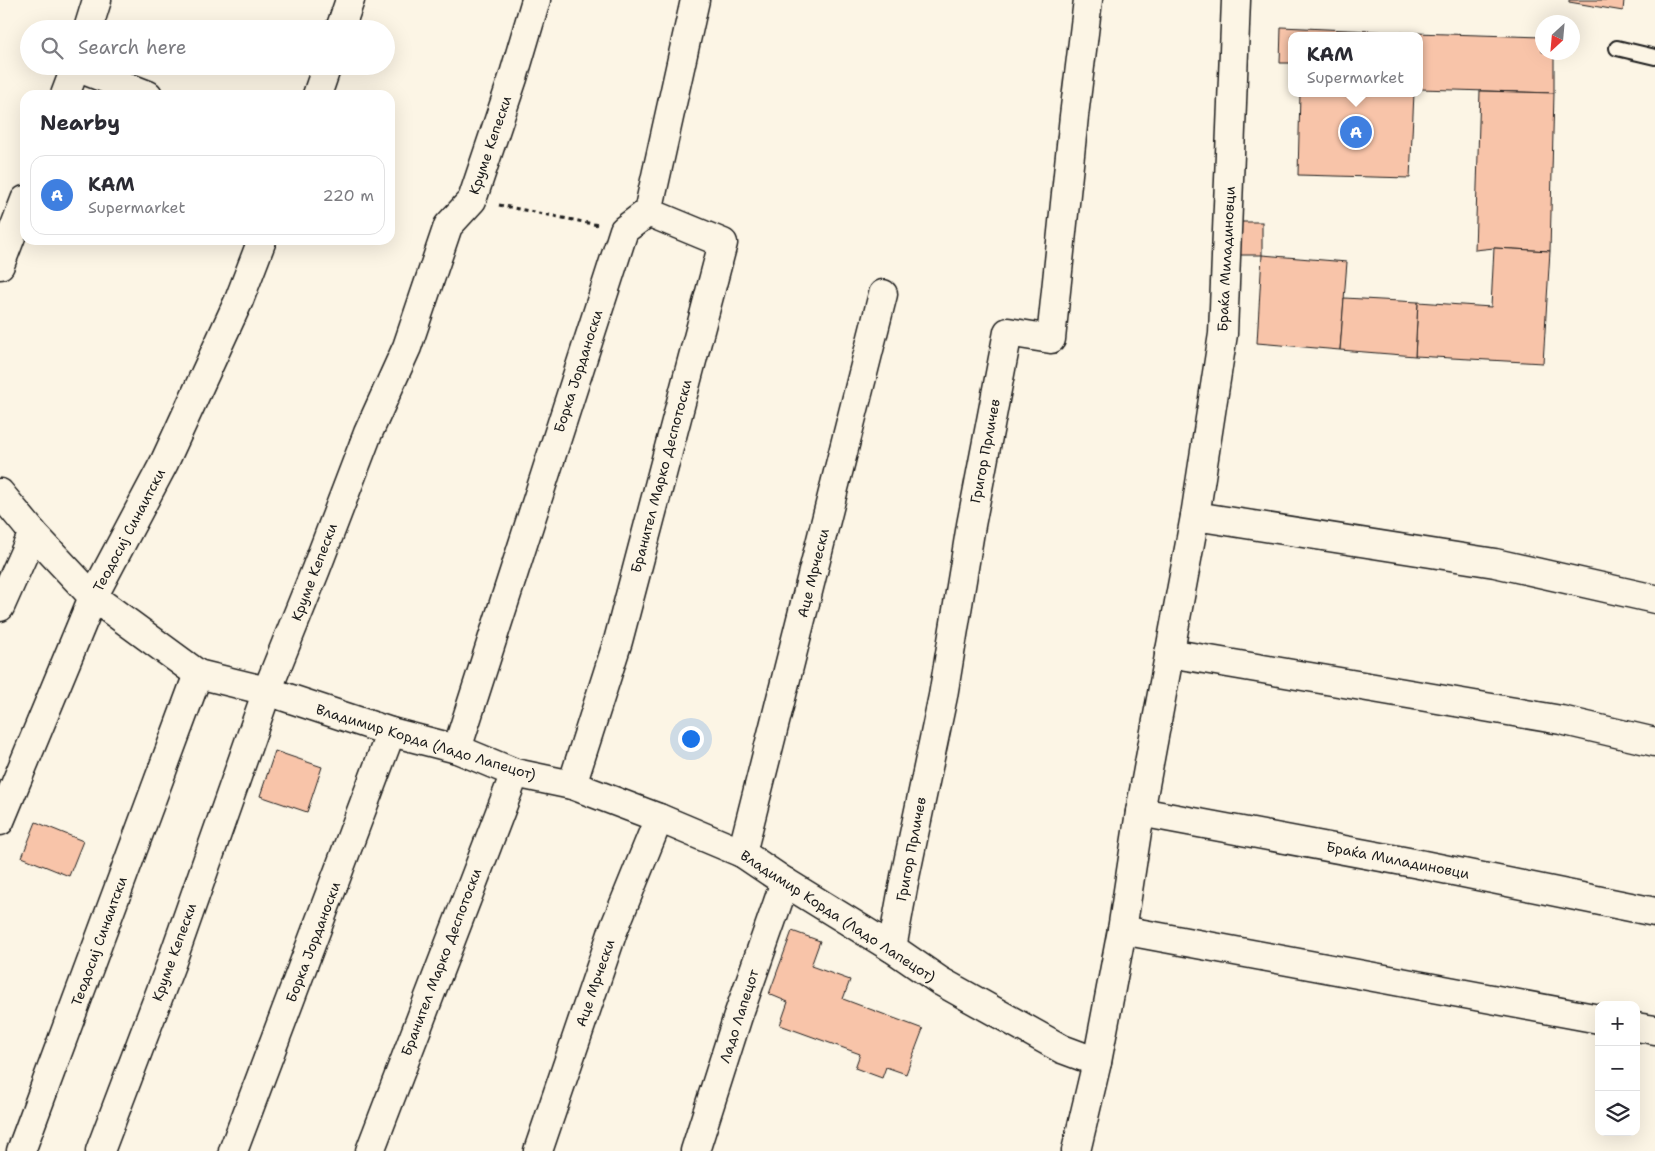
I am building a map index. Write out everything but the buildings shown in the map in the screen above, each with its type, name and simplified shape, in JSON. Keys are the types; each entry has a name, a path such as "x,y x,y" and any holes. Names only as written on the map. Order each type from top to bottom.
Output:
{"street":[{"path":"91,20 97,0"},
{"path":"343,20 350,0"},
{"name":"Круме Кепески","path":"100,1151 171,964 266,692 368,433 407,347 448,226 472,200 513,78 536,0"},
{"path":"624,230 648,212 695,0"},
{"name":"Григор Прличев","path":"892,948 943,696 971,525 1008,332 1052,339 1074,116 1088,0"},
{"name":"Браќа Миладиновци","path":"1076,1151 1097,1062 1122,930 1140,812 1168,652 1195,516 1223,334 1236,0"},
{"path":"67,90 73,75"},
{"path":"97,75 135,90"},
{"path":"319,90 324,75"},
{"name":"Бранител Марко Деспотоски","path":"572,785 618,641 723,243 648,212"},
{"path":"0,265 20,213"},
{"name":"Борка Јорданоски","path":"457,749 624,230"},
{"name":"Теодосиј Синаитски","path":"0,821 93,597 164,463 239,300 260,245"},
{"name":"Аце Мрчески","path":"742,853 883,294"},
{"name":"Владимир Корда (Ладо Лапецот)","path":"0,493 93,597 198,674 266,692 392,732 457,749 514,773 572,785 659,818 742,853 892,948 940,981 1062,1049 1097,1062"},
{"path":"1195,516 1494,563 1655,599"},
{"path":"0,607 33,532"},
{"path":"1168,652 1561,720 1655,742"},
{"name":"Теодосиј Синаитски","path":"21,1151 198,674"},
{"name":"Борка Јорданоски","path":"233,1151 392,732"},
{"name":"Бранител Марко Деспотоски","path":"370,1151 514,773"},
{"name":"Браќа Миладиновци","path":"1140,812 1419,864 1655,912"},
{"name":"Аце Мрчески","path":"538,1151 613,931 659,818"},
{"name":"Ладо Лапецот","path":"695,1151 738,1016 785,882"},
{"path":"1122,930 1595,1018"},
{"path":"1640,1028 1655,1030"}],"lane":[{"path":"1617,48 1655,57"}],"path":[{"path":"472,200 624,230"}],"place":[{"name":"КАМ","path":"1356,132"}]}
